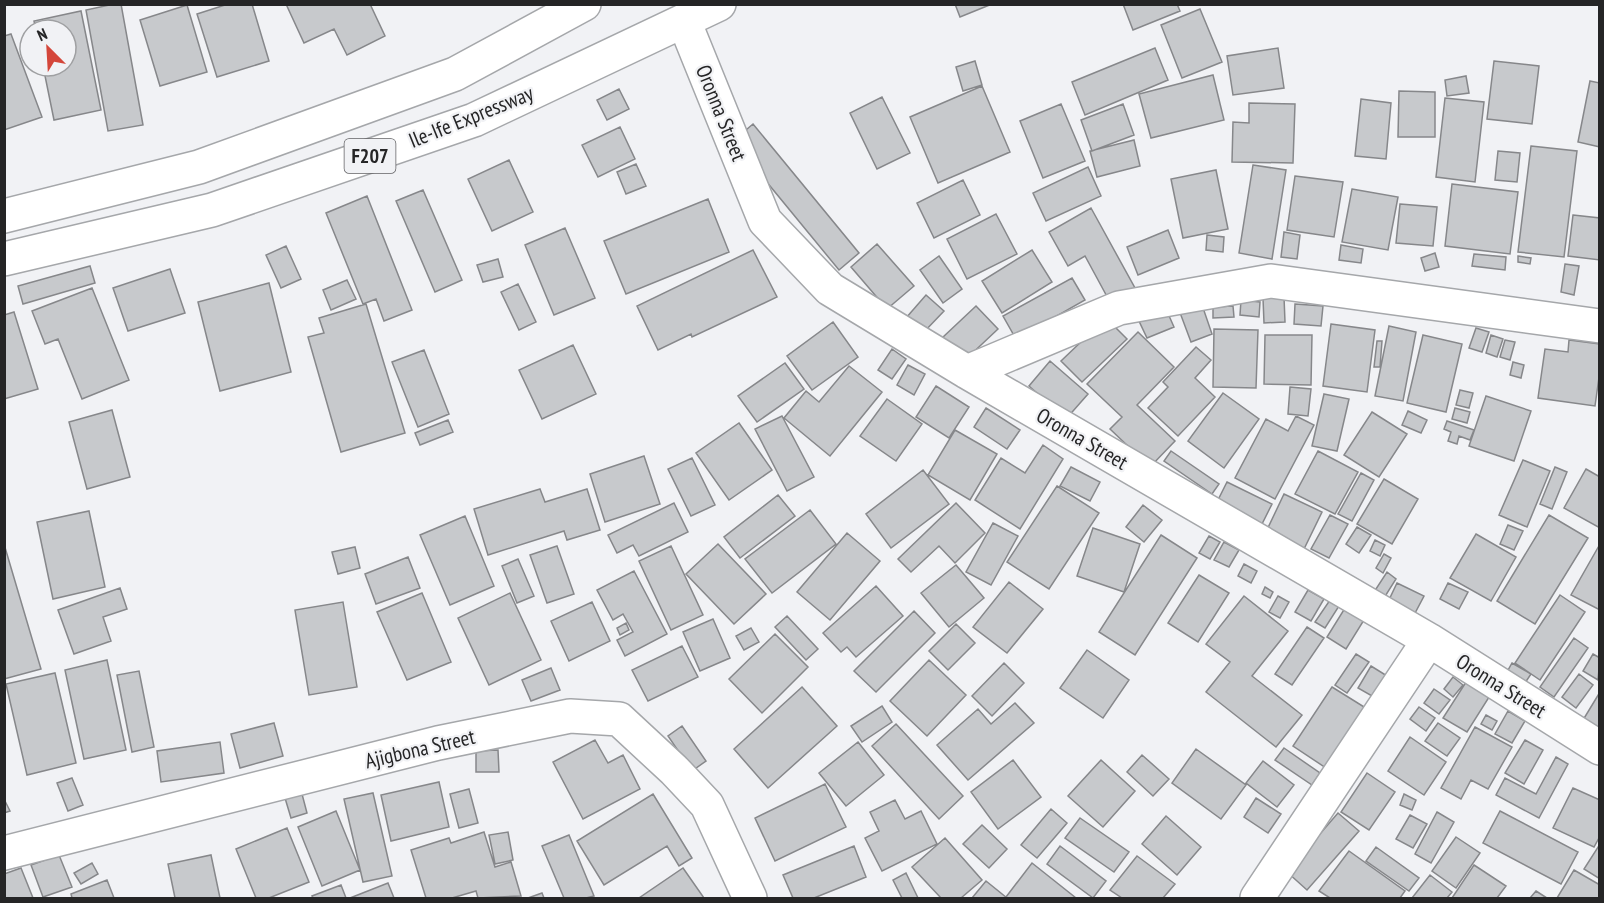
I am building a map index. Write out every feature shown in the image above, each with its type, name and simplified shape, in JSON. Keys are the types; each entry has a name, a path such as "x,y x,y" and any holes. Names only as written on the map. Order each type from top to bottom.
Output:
{"street":[{"name":"F207","path":"4,216 199,167 310,127 455,74 585,4"},
{"name":"Ile-Ife Expressway","path":"4,259 212,210 452,128 474,120 719,4"},
{"name":"Oronna Street","path":"684,21 765,220 830,289 967,372 1429,640 1599,748"},
{"path":"967,372 1119,308 1271,281 1599,326"},
{"path":"1257,898 1429,640"},
{"name":"Ajigbona Street","path":"4,853 438,743 570,716 619,719 674,770 707,805 750,898"}],"building":[{"path":"121,4 143,125 108,131 86,10"},
{"path":"228,4 252,4 269,61 217,77 197,14"},
{"path":"286,4 370,4 385,36 347,55 334,29 304,43"},
{"path":"955,4 992,4 960,17"},
{"path":"1123,4 1177,4 1180,11 1133,30"},
{"path":"187,5 207,72 160,86 140,20"},
{"path":"1200,9 1222,62 1182,78 1161,25"},
{"path":"81,11 101,110 54,120 45,78 78,78 78,18 48,18"},
{"path":"11,34 18,53 18,78 27,78 42,117 4,130 4,36"},
{"path":"1155,48 1168,80 1085,115 1072,82"},
{"path":"1278,48 1284,88 1233,95 1227,56"},
{"path":"975,61 982,85 963,91 956,67"},
{"path":"1494,61 1539,66 1532,124 1487,119"},
{"path":"1213,75 1224,120 1151,138 1139,94"},
{"path":"1466,76 1469,93 1447,96 1445,80"},
{"path":"1590,81 1600,83 1600,147 1578,142"},
{"path":"982,86 1010,152 938,183 910,117"},
{"path":"619,89 629,109 607,120 597,100"},
{"path":"1399,91 1435,92 1435,137 1398,137"},
{"path":"882,97 910,153 877,169 850,113"},
{"path":"1445,98 1484,102 1475,182 1436,177"},
{"path":"1361,99 1391,103 1386,159 1355,156"},
{"path":"1249,103 1295,104 1293,163 1232,162 1233,122 1249,123"},
{"path":"1061,104 1085,161 1043,178 1020,121"},
{"path":"1123,104 1134,135 1092,151 1081,120"},
{"path":"753,124 859,253 839,270 733,141"},
{"path":"620,127 635,159 598,177 582,145"},
{"path":"1134,140 1140,166 1097,177 1090,151"},
{"path":"1531,146 1577,151 1564,257 1518,252"},
{"path":"1498,151 1520,153 1517,182 1495,180"},
{"path":"509,160 533,212 492,231 468,179"},
{"path":"636,164 646,186 626,194 617,172"},
{"path":"1253,165 1286,170 1272,259 1239,253"},
{"path":"1088,167 1101,196 1046,221 1033,193"},
{"path":"1216,170 1228,229 1183,238 1171,179"},
{"path":"1295,176 1343,182 1334,237 1287,230"},
{"path":"963,180 980,215 934,238 917,203"},
{"path":"1452,184 1518,192 1510,254 1445,246"},
{"path":"1352,189 1398,197 1388,250 1342,242"},
{"path":"423,190 462,280 435,292 396,201"},
{"path":"367,196 412,310 384,321 376,299 363,304 326,213"},
{"path":"708,199 729,252 626,294 604,241"},
{"path":"1400,204 1437,207 1433,246 1396,243"},
{"path":"1091,208 1135,288 1110,302 1085,256 1068,266 1049,232"},
{"path":"996,214 1017,254 967,279 947,239"},
{"path":"1573,215 1600,218 1600,260 1568,256"},
{"path":"565,228 595,298 554,315 525,245"},
{"path":"1168,230 1179,258 1138,275 1127,247"},
{"path":"1284,232 1300,235 1297,259 1281,257"},
{"path":"1207,235 1224,237 1223,252 1206,250"},
{"path":"877,244 914,286 887,309 851,267"},
{"path":"1341,245 1363,249 1361,263 1339,260"},
{"path":"286,246 301,279 281,288 266,255"},
{"path":"753,250 777,297 692,337 691,334 658,350 637,306"},
{"path":"1032,250 1052,282 1002,313 982,281"},
{"path":"1435,253 1439,267 1425,271 1421,258"},
{"path":"1474,254 1506,257 1505,270 1472,266"},
{"path":"939,256 962,289 943,303 920,270"},
{"path":"1518,256 1531,258 1530,264 1518,262"},
{"path":"498,259 503,277 483,282 477,265"},
{"path":"1565,264 1579,266 1574,295 1561,292"},
{"path":"90,266 95,283 23,304 18,286"},
{"path":"170,269 185,313 128,331 113,288"},
{"path":"1072,278 1085,300 1016,339 1003,316"},
{"path":"347,280 356,299 331,310 323,290"},
{"path":"269,283 291,372 220,391 198,302"},
{"path":"518,284 536,322 519,330 501,292"},
{"path":"92,288 129,380 82,399 58,339 45,344 32,311"},
{"path":"926,295 944,311 923,333 906,318"},
{"path":"1284,297 1285,322 1264,323 1263,298"},
{"path":"1241,300 1260,302 1259,317 1240,315"},
{"path":"1201,302 1212,334 1191,342 1179,310"},
{"path":"366,304 405,433 341,452 308,337 324,333 319,318"},
{"path":"1295,304 1323,306 1321,326 1294,324"},
{"path":"976,306 998,329 964,361 942,338"},
{"path":"1233,306 1234,317 1213,318 1213,307"},
{"path":"1166,309 1174,327 1147,338 1139,321"},
{"path":"14,312 38,389 4,399 4,315"},
{"path":"1106,318 1127,339 1082,382 1061,361"},
{"path":"833,322 858,357 812,390 787,356"},
{"path":"1331,324 1375,330 1367,392 1323,386"},
{"path":"1389,326 1416,332 1403,401 1375,396"},
{"path":"1476,328 1489,332 1482,352 1469,348"},
{"path":"1214,329 1258,330 1256,388 1213,387"},
{"path":"1138,332 1174,367 1137,405 1175,441 1150,467 1110,429 1122,417 1087,384"},
{"path":"1265,335 1312,335 1311,385 1264,384"},
{"path":"1423,335 1462,344 1446,412 1407,403"},
{"path":"1491,335 1503,339 1497,357 1486,353"},
{"path":"1505,340 1515,342 1510,360 1500,357"},
{"path":"1569,340 1600,344 1600,370 1595,406 1538,398 1545,349 1568,352"},
{"path":"1377,341 1382,341 1380,367 1374,367"},
{"path":"573,345 596,394 542,419 519,370"},
{"path":"1196,347 1211,360 1195,378 1215,397 1178,436 1148,408 1168,387 1163,382"},
{"path":"892,349 906,359 892,379 878,370"},
{"path":"424,350 449,414 418,427 392,362"},
{"path":"1050,361 1088,394 1066,419 1029,386"},
{"path":"1513,362 1524,365 1521,378 1510,375"},
{"path":"785,363 804,389 757,422 738,396"},
{"path":"908,365 925,374 914,395 897,385"},
{"path":"849,366 882,392 830,456 784,418 806,391 819,402"},
{"path":"936,386 969,407 949,438 916,417"},
{"path":"1290,387 1311,389 1308,416 1288,414"},
{"path":"1460,390 1473,393 1469,408 1456,405"},
{"path":"1223,393 1259,419 1224,468 1188,441"},
{"path":"1324,394 1349,399 1337,451 1312,446"},
{"path":"1486,396 1531,411 1514,461 1469,446"},
{"path":"887,399 922,424 896,461 860,436"},
{"path":"986,408 1020,430 1007,449 974,427"},
{"path":"1455,408 1470,412 1467,423 1452,419"},
{"path":"112,410 130,477 87,489 69,422"},
{"path":"1408,411 1427,420 1421,433 1402,425"},
{"path":"1372,412 1407,434 1379,477 1344,455"},
{"path":"782,416 814,477 787,491 755,429"},
{"path":"1296,416 1314,425 1275,499 1235,478 1266,419 1288,431"},
{"path":"448,420 453,432 420,445 415,433"},
{"path":"1447,421 1474,430 1470,440 1459,436 1457,444 1448,441 1451,432 1444,429"},
{"path":"739,423 772,470 729,500 696,453"},
{"path":"955,430 997,454 970,500 928,475"},
{"path":"1043,445 1063,459 1020,529 975,500 1001,458 1025,473"},
{"path":"1171,451 1219,484 1212,494 1164,461"},
{"path":"1318,451 1358,472 1335,514 1295,494"},
{"path":"644,456 660,504 605,522 590,474"},
{"path":"692,458 715,505 691,516 668,469"},
{"path":"1523,460 1550,471 1527,527 1499,515"},
{"path":"1071,467 1100,482 1090,501 1060,486"},
{"path":"1555,467 1567,472 1552,509 1540,504"},
{"path":"1586,469 1600,477 1600,528 1564,508"},
{"path":"923,470 949,504 891,548 866,514"},
{"path":"1361,473 1374,480 1352,521 1338,514"},
{"path":"1384,479 1418,499 1392,544 1357,524"},
{"path":"1227,482 1272,504 1259,530 1214,508"},
{"path":"1057,486 1099,513 1049,589 1007,562"},
{"path":"540,489 545,502 587,489 600,530 567,540 564,531 488,555 474,509"},
{"path":"1284,494 1322,512 1304,549 1266,532"},
{"path":"778,495 795,516 740,558 724,537"},
{"path":"674,503 688,532 639,556 633,545 617,553 608,535"},
{"path":"956,503 985,533 955,563 939,546 911,572 898,559"},
{"path":"1143,505 1162,520 1144,542 1126,527"},
{"path":"810,510 836,544 772,593 745,559"},
{"path":"89,511 105,587 53,599 37,522"},
{"path":"1330,515 1348,524 1329,558 1311,549"},
{"path":"1549,515 1588,538 1535,624 1497,601"},
{"path":"465,516 494,586 450,605 420,535"},
{"path":"993,523 1018,536 991,585 966,572"},
{"path":"1508,525 1523,531 1514,550 1500,544"},
{"path":"1357,527 1371,535 1359,553 1346,544"},
{"path":"1093,528 1140,544 1124,592 1077,576"},
{"path":"847,533 880,561 830,620 797,592"},
{"path":"1476,534 1516,557 1491,601 1450,578"},
{"path":"1161,535 1197,558 1135,655 1099,632"},
{"path":"1209,536 1220,542 1210,559 1199,553"},
{"path":"1375,540 1385,545 1380,556 1370,551"},
{"path":"1224,542 1239,550 1229,567 1214,560"},
{"path":"4,544 41,669 4,679"},
{"path":"718,544 766,594 734,624 686,574"},
{"path":"1600,544 1600,610 1571,595"},
{"path":"557,546 574,594 547,603 530,555"},
{"path":"671,546 703,615 671,630 639,561"},
{"path":"355,547 360,568 338,574 332,552"},
{"path":"1384,554 1391,558 1383,573 1376,568"},
{"path":"408,557 420,588 376,604 365,574"},
{"path":"518,559 534,596 517,603 502,566"},
{"path":"1244,564 1257,571 1251,583 1238,576"},
{"path":"956,565 984,598 949,627 921,593"},
{"path":"634,571 667,634 625,656 617,640 633,632 623,614 613,620 597,590"},
{"path":"1387,572 1396,579 1384,598 1374,592"},
{"path":"1199,575 1229,593 1198,642 1168,623"},
{"path":"1009,582 1043,609 1007,653 973,627"},
{"path":"1397,583 1424,596 1414,615 1388,602"},
{"path":"1448,583 1468,592 1459,609 1440,599"},
{"path":"876,586 903,616 856,657 847,647 841,652 823,633"},
{"path":"1265,587 1273,592 1270,598 1262,594"},
{"path":"120,588 127,609 103,617 111,641 74,654 58,610"},
{"path":"1308,590 1324,599 1311,621 1295,612"},
{"path":"422,593 451,662 407,680 377,612"},
{"path":"510,593 541,660 489,685 458,618"},
{"path":"1560,595 1585,612 1540,680 1515,663"},
{"path":"1244,596 1288,631 1252,676 1302,715 1276,747 1206,692 1230,662 1206,644"},
{"path":"1278,596 1289,602 1280,618 1269,612"},
{"path":"1330,600 1339,606 1325,628 1315,622"},
{"path":"343,602 357,687 309,695 295,610"},
{"path":"592,602 610,641 569,661 551,621"},
{"path":"1345,608 1364,620 1346,649 1327,637"},
{"path":"914,611 935,633 876,692 854,671"},
{"path":"787,616 818,649 806,660 775,627"},
{"path":"713,619 730,658 700,671 683,632"},
{"path":"626,623 629,630 620,635 617,628"},
{"path":"956,624 975,643 948,670 929,651"},
{"path":"1307,627 1324,638 1292,685 1275,674"},
{"path":"751,628 759,642 744,650 736,636"},
{"path":"775,634 808,667 762,713 729,679"},
{"path":"1574,638 1588,648 1554,697 1540,687"},
{"path":"682,646 698,677 648,701 632,670"},
{"path":"1087,650 1129,680 1103,718 1060,688"},
{"path":"1356,654 1369,662 1347,693 1335,685"},
{"path":"1593,654 1600,658 1598,680 1583,671"},
{"path":"107,660 126,750 84,759 65,670"},
{"path":"929,660 966,695 927,736 890,701"},
{"path":"1004,663 1024,683 992,716 972,696"},
{"path":"1512,663 1531,674 1525,683 1507,672"},
{"path":"1371,666 1392,679 1379,700 1358,688"},
{"path":"551,668 560,690 531,701 522,680"},
{"path":"139,671 154,747 132,752 117,675"},
{"path":"55,673 76,763 27,775 6,684"},
{"path":"1579,674 1593,685 1576,708 1562,697"},
{"path":"1453,677 1463,685 1453,697 1444,689"},
{"path":"1468,679 1491,694 1467,732 1443,718"},
{"path":"802,687 837,726 768,788 734,749"},
{"path":"1332,687 1369,710 1329,770 1293,746"},
{"path":"1434,689 1450,700 1439,714 1424,703"},
{"path":"1600,692 1600,729 1583,720"},
{"path":"1015,703 1034,723 968,780 937,745 978,709 991,724"},
{"path":"882,706 892,722 862,742 851,726"},
{"path":"1419,707 1435,718 1426,731 1410,719"},
{"path":"1508,711 1525,721 1512,743 1495,734"},
{"path":"1486,715 1497,721 1492,730 1481,724"},
{"path":"274,723 283,756 240,768 231,734"},
{"path":"1438,723 1460,738 1447,756 1425,741"},
{"path":"896,724 963,796 939,819 872,746"},
{"path":"682,726 706,761 692,771 668,736"},
{"path":"1475,727 1512,747 1488,789 1471,780 1461,799 1441,788"},
{"path":"1410,737 1446,762 1424,795 1388,771"},
{"path":"595,740 608,763 623,755 640,789 583,819 553,762"},
{"path":"1525,740 1543,750 1524,784 1505,773"},
{"path":"220,742 224,773 161,782 157,751"},
{"path":"858,742 884,775 846,806 819,773"},
{"path":"1284,748 1320,773 1312,785 1275,760"},
{"path":"1196,749 1246,785 1221,819 1172,783"},
{"path":"498,750 499,772 476,772 476,751"},
{"path":"1142,755 1169,779 1153,796 1127,772"},
{"path":"1556,757 1568,764 1539,818 1496,795 1505,778 1536,794"},
{"path":"1013,760 1041,797 998,829 971,792"},
{"path":"1101,760 1135,791 1103,827 1068,796"},
{"path":"1263,761 1294,785 1277,807 1246,783"},
{"path":"1367,773 1395,792 1369,830 1341,812"},
{"path":"72,778 83,805 68,811 57,783"},
{"path":"439,782 449,827 391,841 381,795"},
{"path":"825,784 846,827 775,861 755,818"},
{"path":"1573,788 1600,800 1600,836 1594,847 1553,828"},
{"path":"469,789 478,823 459,828 450,794"},
{"path":"373,793 392,876 363,882 344,799"},
{"path":"302,794 307,813 291,818 285,798"},
{"path":"653,794 692,858 679,866 667,846 604,885 577,841"},
{"path":"1404,794 1416,800 1412,810 1400,805"},
{"path":"1256,798 1281,814 1268,833 1244,817"},
{"path":"4,799 10,811 4,813"},
{"path":"895,800 905,819 921,811 937,844 882,871 865,838 879,831 870,812"},
{"path":"1051,809 1067,823 1037,858 1021,845"},
{"path":"336,811 360,870 322,886 298,827"},
{"path":"1500,811 1578,852 1561,884 1483,843"},
{"path":"1437,812 1454,822 1431,863 1415,854"},
{"path":"1338,813 1359,831 1307,890 1287,872"},
{"path":"1410,815 1427,824 1413,848 1396,839"},
{"path":"1166,816 1201,847 1177,875 1142,844"},
{"path":"1080,818 1129,852 1114,872 1065,838"},
{"path":"982,825 1007,849 989,868 963,844"},
{"path":"287,828 309,882 269,898 256,898 236,849"},
{"path":"484,832 495,867 511,862 521,896 478,898 476,891 452,898 426,898 411,850 449,838 451,843"},
{"path":"508,832 513,860 495,864 489,835"},
{"path":"569,835 594,896 564,898 542,846"},
{"path":"1456,837 1480,853 1456,888 1432,871"},
{"path":"945,838 982,880 961,898 941,898 912,867"},
{"path":"1600,844 1600,879 1584,869"},
{"path":"854,846 866,877 814,898 793,898 783,875"},
{"path":"1060,846 1106,881 1093,898 1047,864"},
{"path":"1376,847 1419,878 1409,891 1366,861"},
{"path":"1349,851 1405,891 1400,898 1330,898 1319,891"},
{"path":"59,855 72,887 43,897 31,865"},
{"path":"211,855 220,898 175,898 168,864"},
{"path":"1137,856 1175,884 1163,898 1122,898 1110,890"},
{"path":"92,863 98,874 81,884 74,873"},
{"path":"1032,863 1076,898 1006,897"},
{"path":"1474,865 1506,886 1497,898 1452,898"},
{"path":"21,868 33,898 4,898 4,874"},
{"path":"683,868 704,898 639,898"},
{"path":"1574,870 1600,885 1600,898 1557,898"},
{"path":"906,873 918,898 902,898 893,880"},
{"path":"1430,875 1452,892 1447,898 1412,898"},
{"path":"107,880 114,898 72,898 71,894"},
{"path":"986,881 1007,898 972,898"},
{"path":"388,883 394,898 350,898"},
{"path":"341,885 346,898 313,898 312,896"},
{"path":"1536,891 1547,898 1530,898"},
{"path":"542,893 544,898 528,898"}]}
